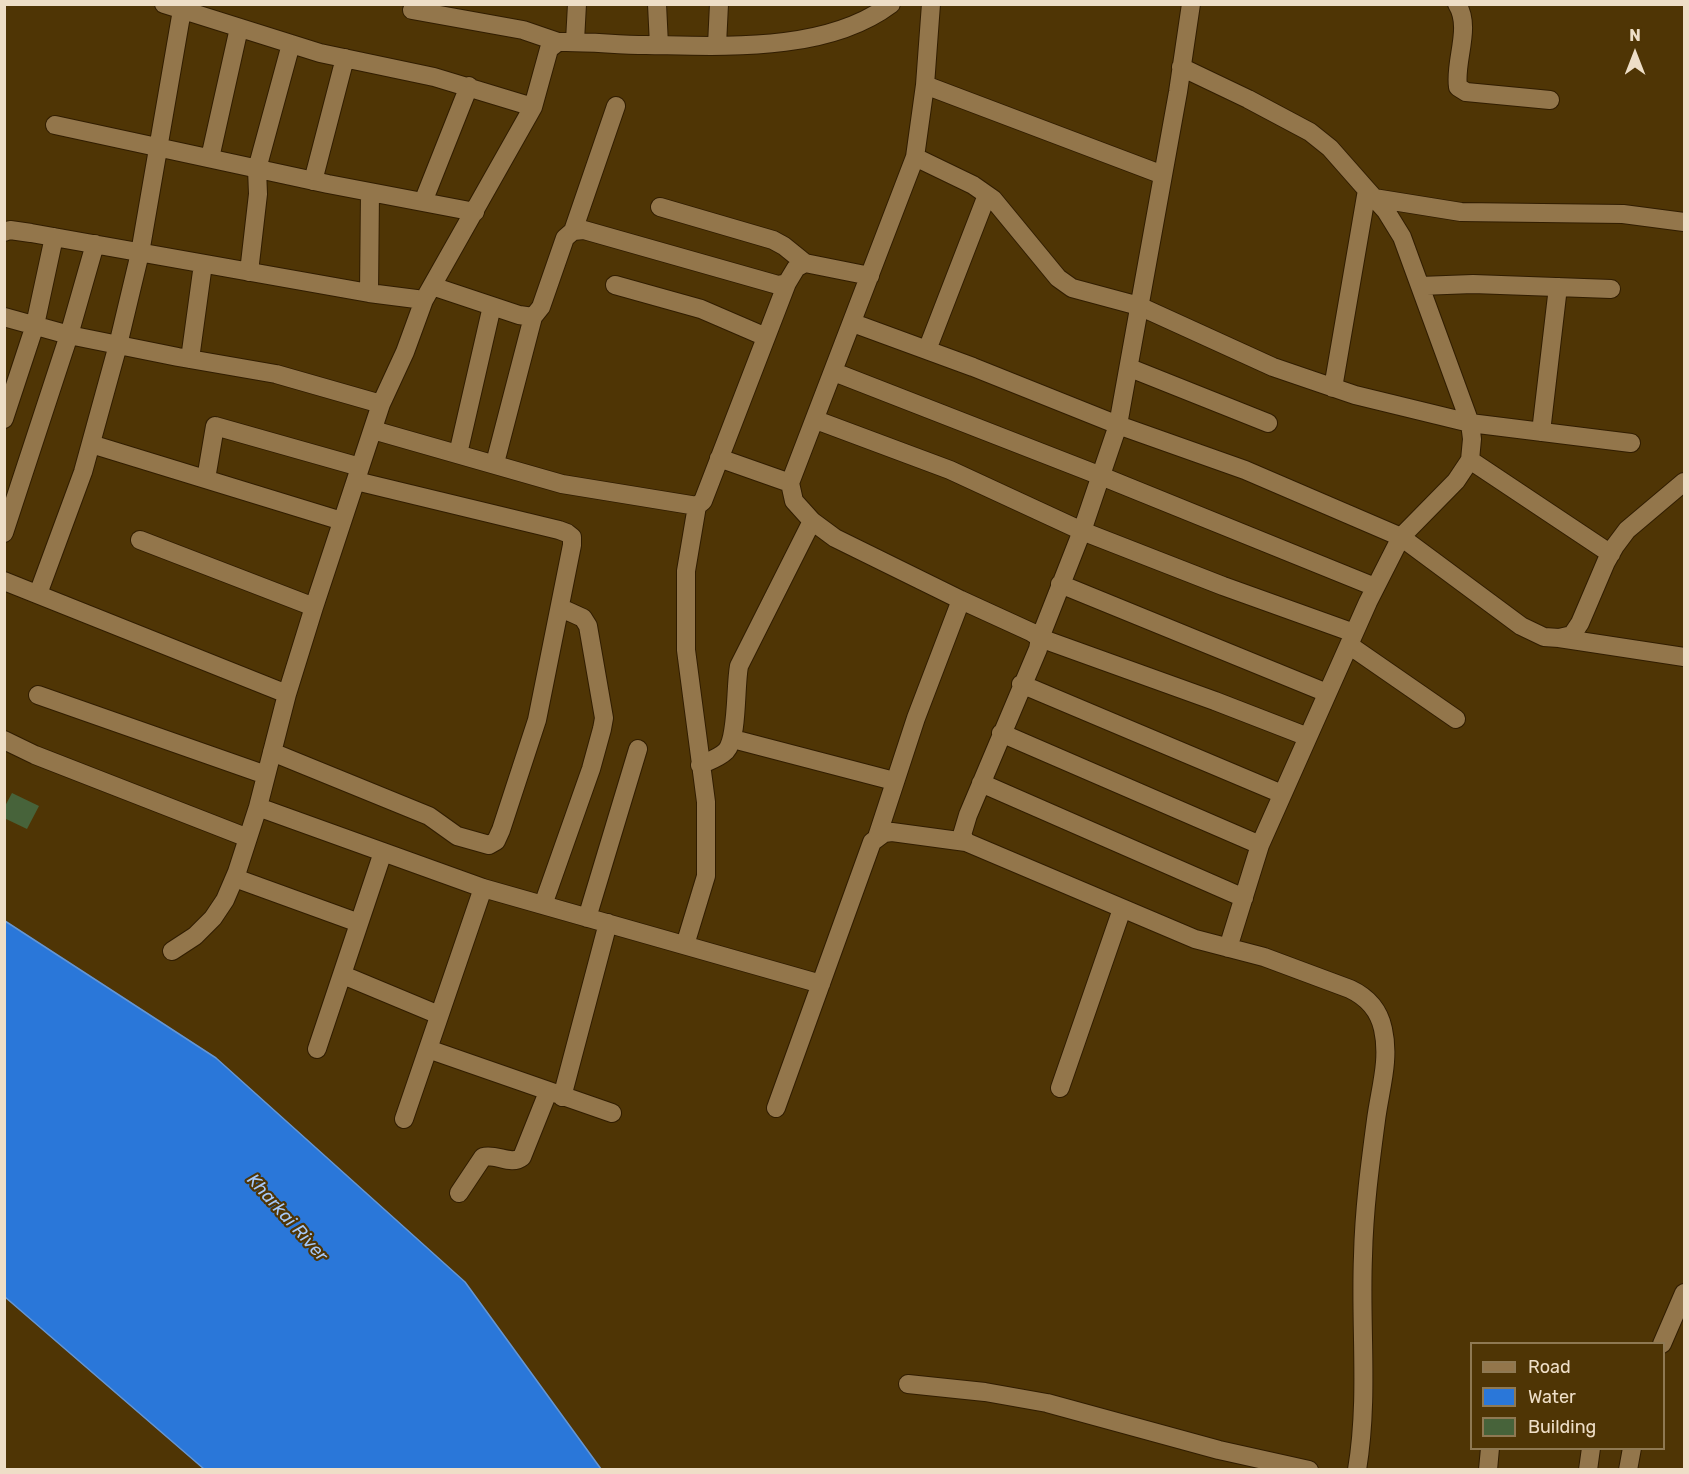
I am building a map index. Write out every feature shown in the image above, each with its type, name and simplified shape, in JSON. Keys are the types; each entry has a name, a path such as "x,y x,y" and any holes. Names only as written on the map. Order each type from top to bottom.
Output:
{"street":[{"path":"164,4 291,44 469,86 533,107"},
{"path":"567,42 577,4"},
{"path":"657,4 659,45"},
{"path":"717,45 719,4"},
{"path":"412,10 523,30 567,42 747,45 799,40 850,28 869,19 891,4"},
{"path":"931,4 925,85 915,157 790,483 794,501 812,521 835,538 1040,638 1308,737"},
{"path":"966,842 962,835 968,815 1038,648 1060,584 1082,531 1118,425 1130,368 1191,4"},
{"path":"1457,4 1462,19 1458,87 1466,92 1550,100"},
{"path":"38,594 83,472 118,345 140,253 182,10"},
{"path":"210,158 238,28"},
{"path":"172,951 195,936 213,918 225,900 235,878 258,807 287,694 381,404 405,352 428,293 533,107 549,49 567,42"},
{"path":"249,272 258,194 257,169 291,44"},
{"path":"313,181 345,58"},
{"path":"1181,67 1310,132 1330,148 1386,211 1402,237 1470,423 1472,439 1470,460 1456,482 1401,537 1375,587 1260,845 1228,948"},
{"path":"925,85 1163,175"},
{"path":"423,202 469,86"},
{"path":"495,464 533,316 541,308 565,238 573,231 616,106"},
{"path":"55,125 313,181 474,212"},
{"path":"915,157 973,185 987,195 1002,208 1064,284 1072,288 1139,306 1273,367 1355,395 1470,423 1631,443"},
{"path":"369,293 370,192"},
{"path":"1371,194 1461,212 1623,214 1684,222"},
{"path":"1333,388 1371,194"},
{"path":"927,350 987,195"},
{"path":"660,207 773,240 805,263 870,276"},
{"path":"4,232 10,230 54,237 369,293 428,293 492,306 519,315 533,316"},
{"path":"573,231 584,230 769,283 778,285 787,283"},
{"path":"4,419 35,326 54,237"},
{"path":"4,533 69,335 95,244"},
{"path":"685,945 706,876 706,802 686,650 686,571 697,506 703,501 787,283 796,268 805,263"},
{"path":"190,359 203,264"},
{"path":"1420,286 1473,284 1611,289"},
{"path":"615,285 701,309 766,337"},
{"path":"1541,432 1558,287"},
{"path":"458,454 492,306"},
{"path":"4,316 69,335 276,374 381,404"},
{"path":"853,323 1118,425 1245,470 1401,537 1521,626 1544,637 1684,657"},
{"path":"1130,368 1268,423"},
{"path":"834,372 1101,476 1375,587"},
{"path":"816,420 950,470 1082,531 1351,639 1456,719"},
{"path":"206,479 215,426 358,474 567,533 572,537 561,608 537,720 496,841 489,845 457,836 429,816 272,752"},
{"path":"373,430 562,484 697,506"},
{"path":"91,444 342,521"},
{"path":"719,458 790,483"},
{"path":"1470,460 1611,554"},
{"path":"1559,638 1572,634 1580,624 1611,554 1627,530 1684,482"},
{"path":"700,765 720,756 728,749 733,739 739,666 812,521"},
{"path":"141,540 314,607"},
{"path":"4,580 287,694"},
{"path":"1060,584 1327,693"},
{"path":"877,837 894,781 962,600"},
{"path":"543,905 591,769 604,718 588,626 583,618 561,608"},
{"path":"1021,684 1282,794"},
{"path":"38,695 266,775"},
{"path":"1001,733 1260,845"},
{"path":"733,739 894,781"},
{"path":"4,740 35,755 248,838"},
{"path":"587,918 638,749"},
{"path":"981,783 1244,898"},
{"path":"258,807 483,888 821,984"},
{"path":"776,1108 872,842 884,833 900,832 966,842 1195,939 1264,957 1360,994 1378,1015 1383,1029 1386,1063 1372,1150 1363,1256 1364,1401 1357,1470"},
{"path":"317,1048 383,852"},
{"path":"235,878 359,923"},
{"path":"404,1119 483,888"},
{"path":"1060,1088 1122,909"},
{"path":"459,1193 483,1157 491,1155 512,1161 522,1157 555,1094 608,923"},
{"path":"343,975 439,1015"},
{"path":"428,1049 612,1113"},
{"path":"1663,1342 1684,1293"},
{"path":"908,1384 985,1392 1047,1403 1219,1450 1309,1470"},
{"path":"1488,1470 1490,1450"},
{"path":"1588,1470 1591,1450"},
{"path":"1628,1470 1632,1450"}],"water":[{"name":"Kharkai River","path":"5,921 216,1058 465,1282 601,1469 204,1469 5,1297"}],"building":[{"path":"12,793 39,806 27,829 4,818 4,808"}]}
